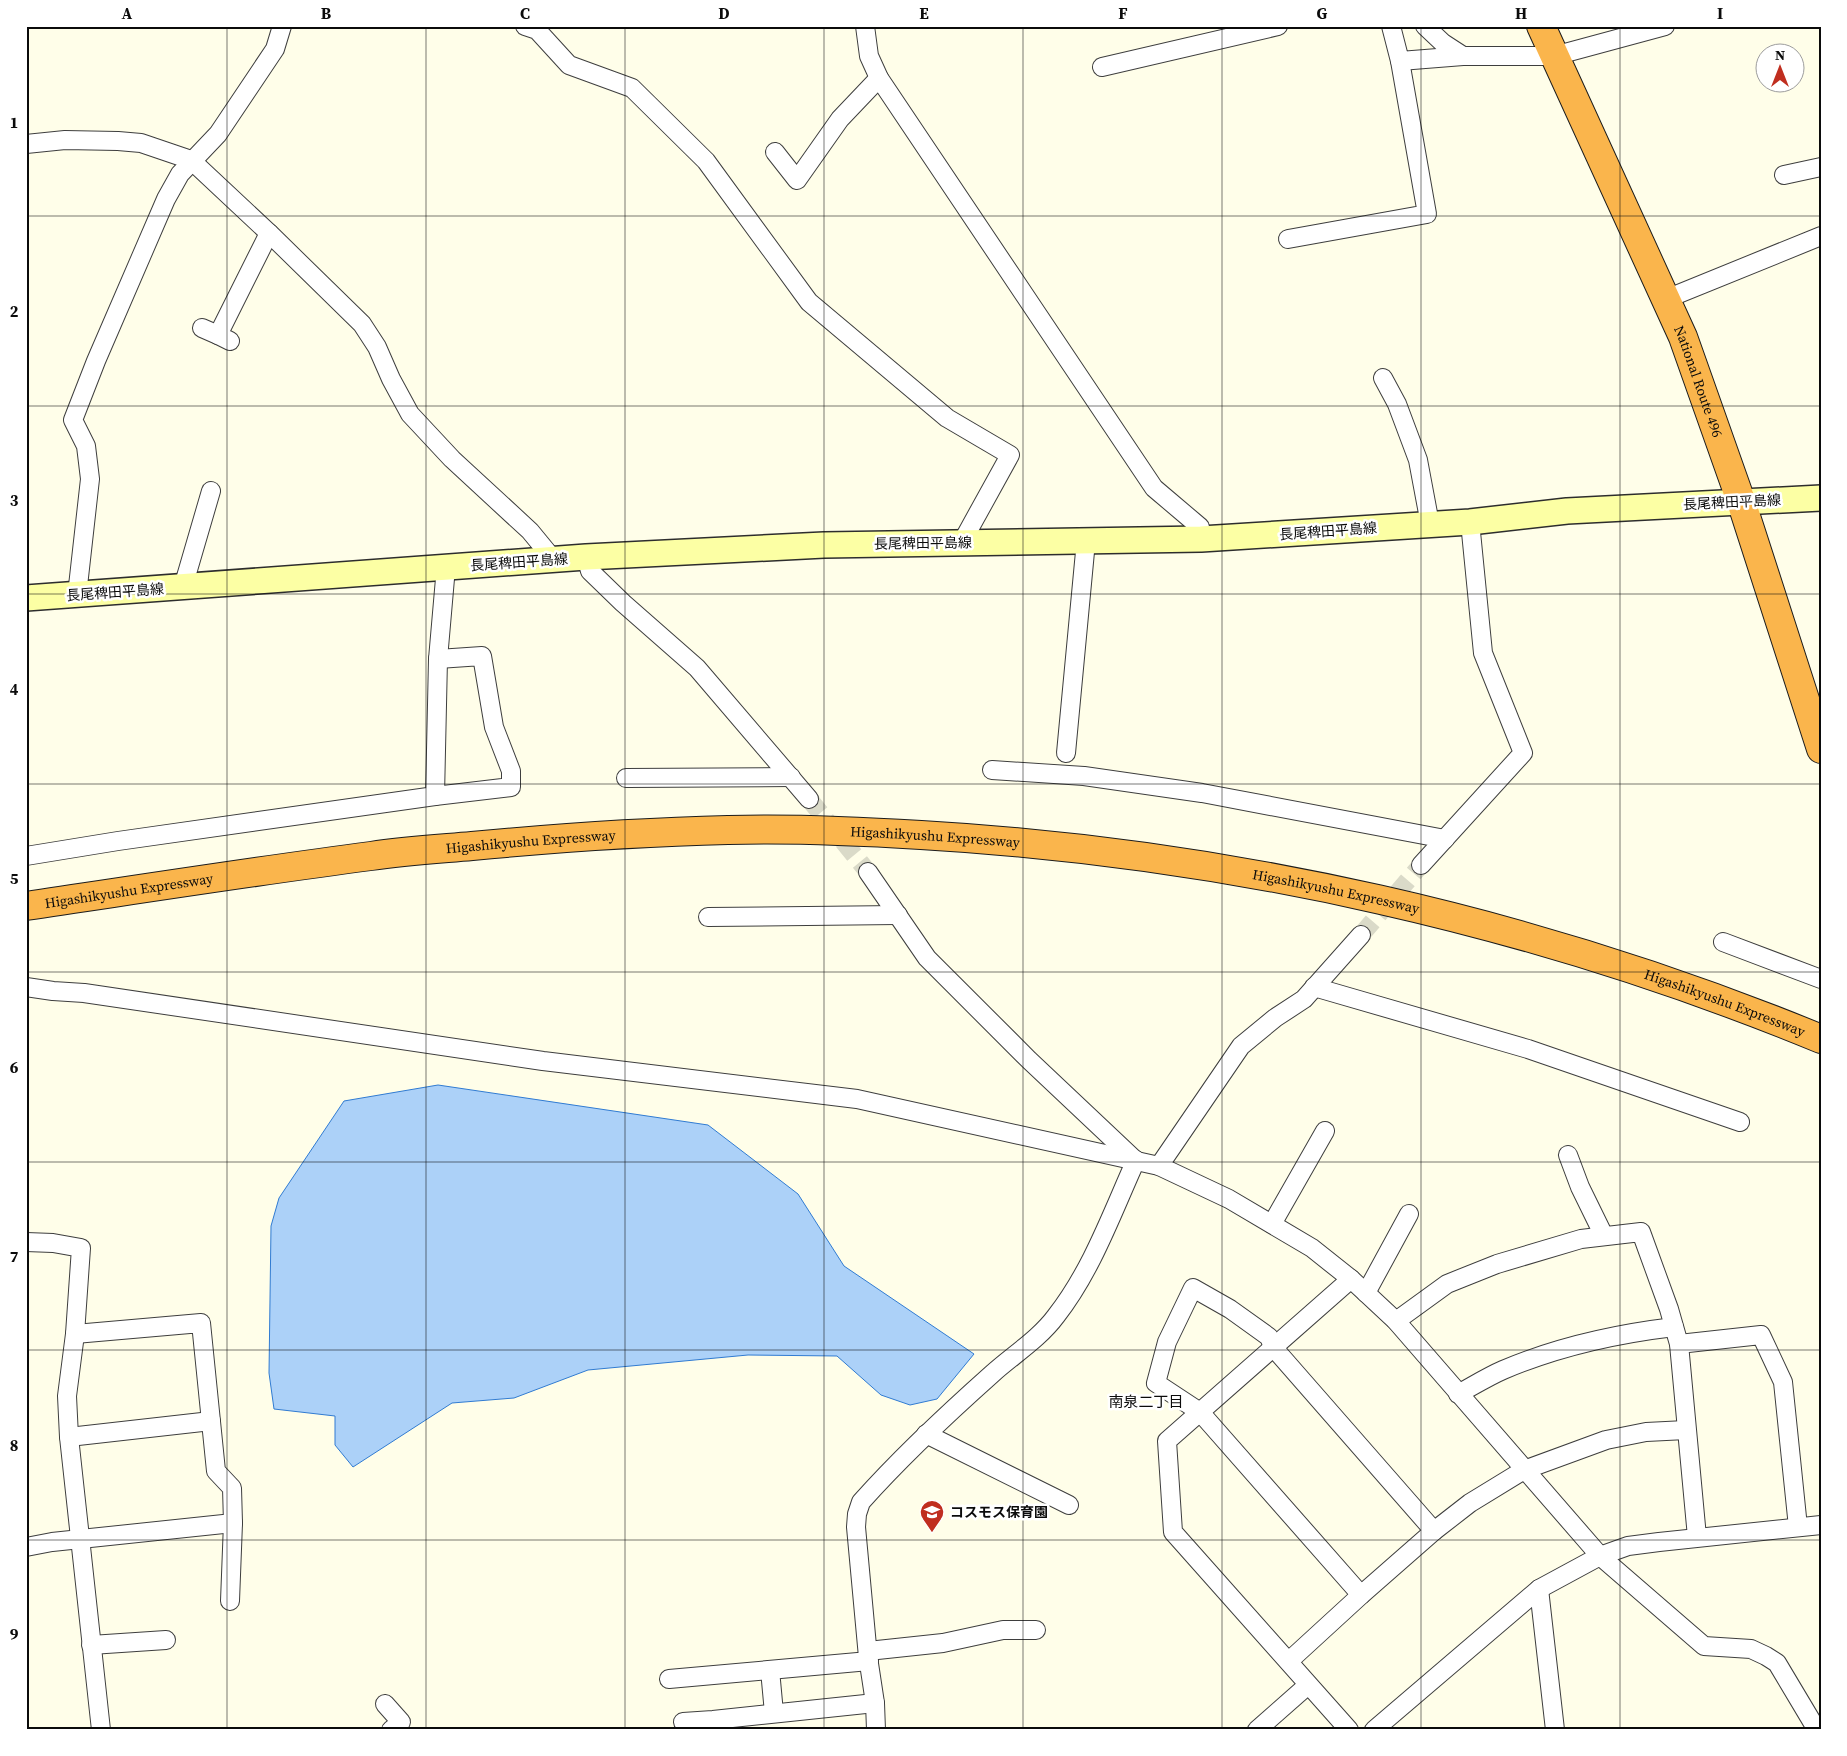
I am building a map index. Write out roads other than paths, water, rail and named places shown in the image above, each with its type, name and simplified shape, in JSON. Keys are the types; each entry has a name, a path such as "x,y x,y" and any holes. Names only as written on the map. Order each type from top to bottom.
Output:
{"highway":[{"name":"National Route 496","path":"1541,26 1683,337 1741,501 1821,749"},
{"name":"Higashikyushu Expressway","path":"26,906 376,855 556,838 730,830 865,832 976,838 1098,850 1218,868 1332,889 1475,922 1621,965 1754,1011 1821,1039"}],"main road":[{"name":"長尾稗田平島線","path":"26,598 586,557 824,545 1201,539 1470,522 1567,511 1821,498"}],"street":[{"path":"77,595 90,480 86,446 74,420 96,361 166,199 180,174 191,160 218,134 275,49 282,26"},
{"path":"525,26 537,30 569,65 632,88 706,161 809,302 946,418 1010,455 962,542"},
{"path":"865,26 870,56 879,78 1154,488 1200,527 1201,539"},
{"path":"1102,67 1278,26"},
{"path":"1288,239 1427,214 1400,61 1391,26"},
{"path":"1425,26 1442,43 1463,56"},
{"path":"1400,61 1463,56 1554,56 1665,26"},
{"path":"775,152 797,180 840,119 879,78"},
{"path":"26,144 65,140 141,143 191,160 362,324 377,346 391,380 410,414 452,459 530,531 553,559"},
{"path":"1784,175 1821,167"},
{"path":"217,335 269,233"},
{"path":"1666,299 1821,236"},
{"path":"1383,378 1397,404 1418,460 1430,524"},
{"path":"184,587 211,491"},
{"path":"1421,865 1523,753 1483,653 1470,522"},
{"path":"1066,753 1086,541"},
{"path":"586,557 590,571 623,603 697,668 809,799"},
{"path":"435,796 438,659 446,567"},
{"path":"26,856 138,838 511,786 511,771 494,727 482,656 438,659"},
{"path":"992,770 1084,776 1202,793 1445,839"},
{"path":"626,778 791,777"},
{"path":"868,872 927,958 1029,1060 1136,1160"},
{"path":"708,917 898,915"},
{"path":"1159,1166 1241,1046 1275,1018 1304,999 1361,935"},
{"path":"1723,942 1821,979"},
{"path":"26,987 84,993 543,1061 857,1099 1159,1166 1229,1199 1272,1224 1312,1248 1351,1279 1396,1321 1600,1556 1704,1646 1751,1650 1766,1656 1777,1664 1817,1730"},
{"path":"1314,988 1528,1049 1740,1122"},
{"path":"1272,1224 1325,1131"},
{"path":"1568,1154 1580,1187 1604,1236"},
{"path":"876,1730 875,1703 868,1656 856,1526 861,1502 926,1434 996,1370 1028,1344 1056,1316 1084,1274 1136,1160"},
{"path":"1366,1293 1409,1214"},
{"path":"1396,1321 1448,1284 1497,1264 1581,1239 1641,1232 1677,1335 1697,1537"},
{"path":"26,1242 54,1243 81,1248 75,1334 67,1396 69,1437 100,1730"},
{"path":"1349,1730 1173,1532 1167,1441 1351,1279"},
{"path":"1360,1595 1200,1412 1156,1383 1167,1342 1193,1288 1230,1308 1269,1337 1273,1347 1434,1531"},
{"path":"75,1334 201,1322 216,1471 232,1488 233,1523 230,1601"},
{"path":"1458,1394 1500,1371 1528,1360 1629,1332 1677,1335 1762,1335 1783,1382 1798,1527"},
{"path":"69,1437 211,1421"},
{"path":"1289,1661 1360,1595 1434,1531 1470,1503 1524,1470 1606,1440 1646,1432 1686,1430"},
{"path":"926,1434 1068,1505"},
{"path":"26,1547 52,1542 233,1523"},
{"path":"1374,1730 1539,1589 1600,1556 1628,1546 1821,1525"},
{"path":"1539,1589 1552,1727"},
{"path":"669,1679 770,1670 868,1656 1003,1630 1036,1630"},
{"path":"91,1645 166,1640"},
{"path":"770,1670 774,1714"},
{"path":"1257,1730 1308,1685"},
{"path":"683,1722 875,1703"},
{"path":"385,1704 401,1722 391,1730"}],"water":[{"path":"438,1085 708,1125 798,1194 844,1266 974,1354 937,1399 910,1405 881,1395 837,1356 748,1355 588,1370 514,1398 452,1403 353,1467 335,1445 335,1416 274,1409 269,1373 271,1226 279,1198 344,1101"}],"tunnel":[{"path":"809,799 868,872"},
{"path":"1361,935 1421,865"}],"place":[{"name":"コスモス保育園","path":"932,1533"}],"district":[{"name":"南泉二丁目","path":"1146,1401"}]}
